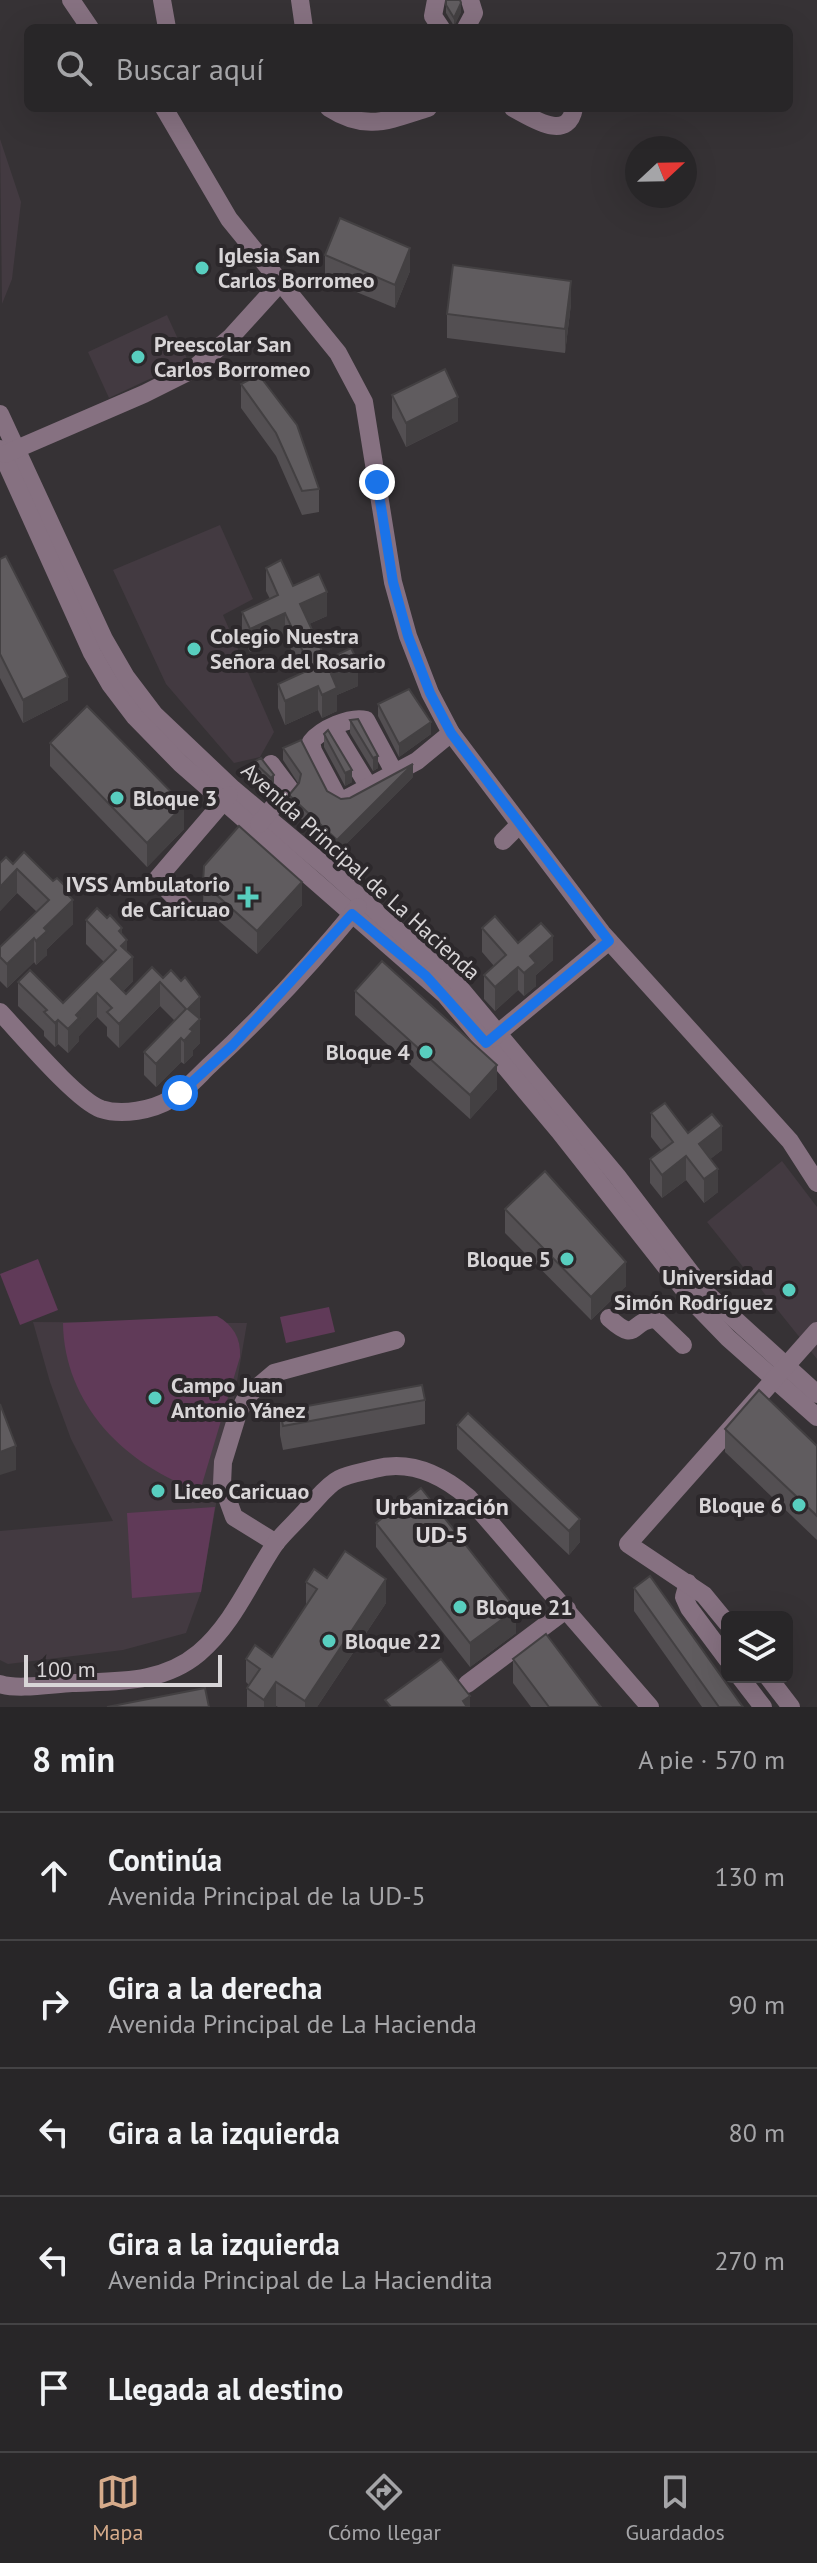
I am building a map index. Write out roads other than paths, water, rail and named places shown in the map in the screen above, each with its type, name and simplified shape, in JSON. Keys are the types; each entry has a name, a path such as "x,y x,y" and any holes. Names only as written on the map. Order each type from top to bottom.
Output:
{"street":[{"path":"71,0 87,24"},
{"path":"162,0 166,24"},
{"path":"300,0 303,24"},
{"path":"436,0 433,16 438,24"},
{"path":"470,0 474,13 472,24"},
{"path":"166,112 229,219 314,321 368,400 393,582 430,693 451,733 666,1012 817,1183"},
{"path":"336,112 364,123 381,123 415,112"},
{"path":"520,112 544,125 557,127 565,125 573,112"},
{"path":"6,451 144,394 192,370 230,338 280,283"},
{"name":"Avenida Principal de La Hacienda","path":"0,414 6,451 92,653 135,717 358,907 492,1038 716,1314 728,1338 817,1417"},
{"path":"394,772 366,720 353,719 318,734 311,742 338,798 349,799 417,761 451,733"},
{"path":"333,728 369,787"},
{"path":"260,823 289,788 271,764"},
{"path":"188,911 157,879 228,796"},
{"path":"503,841 519,825"},
{"path":"0,1012 81,1097 101,1109 126,1112 149,1108 171,1100 186,1089 233,1045 358,907"},
{"path":"492,1038 609,941"},
{"name":"Avenida Principal de La Hacienda","path":"716,1314 817,1394"},
{"path":"609,1318 628,1332 649,1319 656,1319 683,1345"},
{"path":"721,1616 704,1595 628,1544 817,1331"},
{"path":"276,1543 234,1517 222,1484 223,1462 238,1413 247,1396 274,1373 396,1340"},
{"path":"1,1685 133,1681 178,1666 197,1654 219,1633 276,1543 338,1479 382,1467 408,1466 449,1480 468,1497 650,1707"},
{"path":"688,1583 684,1597 689,1608 721,1651"},
{"path":"467,1684 567,1609"},
{"path":"745,1683 763,1707"},
{"path":"773,1683 791,1707"}],"place":[{"name":"Iglesia San Carlos Borromeo","path":"202,268"},
{"name":"Preescolar San Carlos Borromeo","path":"138,357"},
{"name":"Colegio Nuestra Señora del Rosario","path":"194,649"},
{"name":"Bloque 3","path":"117,798"},
{"name":"IVSS Ambulatorio de Caricuao","path":"248,897"},
{"name":"Bloque 4","path":"426,1052"},
{"name":"Bloque 5","path":"567,1259"},
{"name":"Universidad Simón Rodríguez","path":"789,1290"},
{"name":"Campo Juan Antonio Yánez","path":"155,1398"},
{"name":"Liceo Caricuao","path":"158,1491"},
{"name":"Bloque 6","path":"799,1505"},
{"name":"Bloque 21","path":"460,1607"},
{"name":"Bloque 22","path":"329,1641"}],"district":[{"name":"Urbanización UD-5","path":"442,1520"}]}
